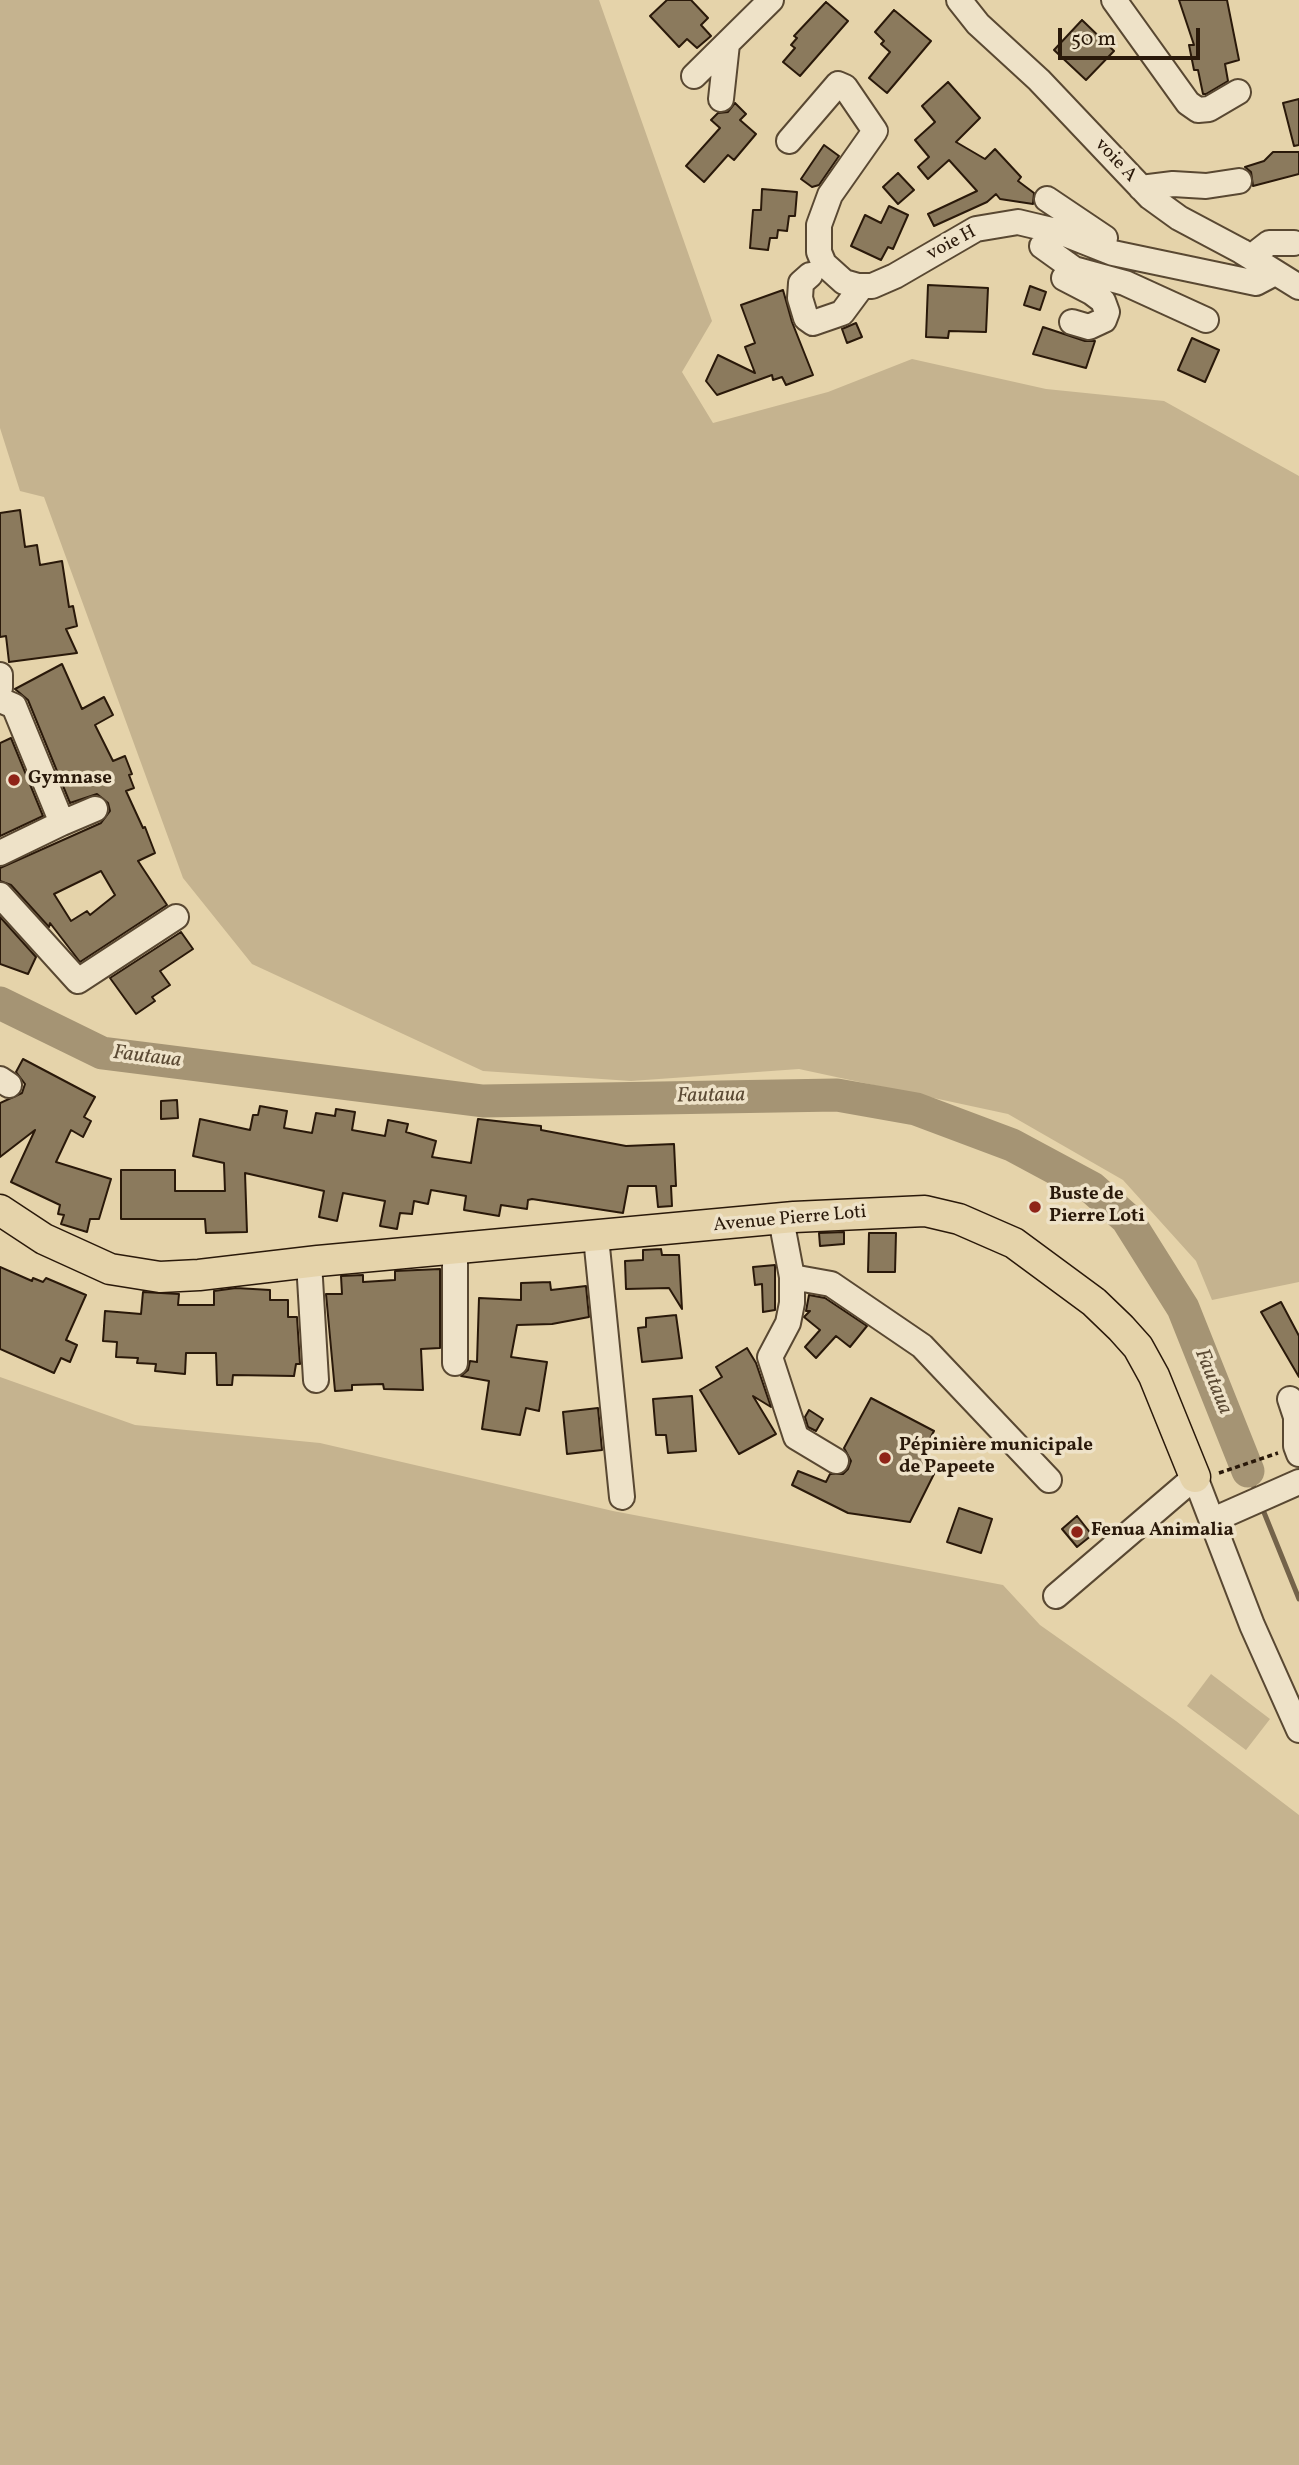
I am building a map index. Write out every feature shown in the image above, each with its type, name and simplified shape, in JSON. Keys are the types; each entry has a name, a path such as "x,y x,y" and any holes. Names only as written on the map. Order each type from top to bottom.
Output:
{"main road":[{"name":"Avenue Pierre Loti","path":"0,1210 44,1238 110,1269 160,1277 781,1219 925,1212 959,1219 1014,1243 1094,1302 1138,1347 1208,1475"}],"street":[{"path":"694,76 771,0"},
{"name":"voie A","path":"959,0 978,24 1039,80 1141,188 1179,218 1299,287"},
{"path":"1114,0 1188,103 1198,110 1209,108 1238,92"},
{"path":"721,99 727,44"},
{"path":"789,141 838,84 845,87 875,131 830,195 819,225 819,252 824,264 844,282 862,286 842,313 813,323 806,318 800,298 801,283 810,275"},
{"path":"1141,188 1173,184 1206,186 1239,181"},
{"path":"1047,199 1101,234 1127,256"},
{"name":"voie H","path":"862,286 872,286 895,276 976,229 1018,222 1043,236 1256,282 1275,273"},
{"path":"1043,236 1074,269 1125,283 1206,320"},
{"path":"1043,236 1050,269 1103,301 1107,312 1104,320 1089,327 1072,322"},
{"path":"1251,257 1269,243 1294,243"},
{"path":"0,675 0,688"},
{"path":"0,700 14,706 62,823"},
{"path":"0,853 95,809"},
{"path":"0,895 78,981 176,917"},
{"path":"781,1219 792,1277 788,1323 770,1357 796,1437 836,1461"},
{"path":"596,1237 622,1497"},
{"path":"455,1250 456,1363"},
{"path":"309,1262 316,1380"},
{"path":"792,1277 831,1284 922,1346 1049,1480"},
{"path":"1290,1399 1296,1417 1291,1451"},
{"path":"1056,1596 1208,1475"},
{"name":"Avenue Pierre Loti","path":"1208,1475 1213,1520 1252,1625 1299,1730"},
{"path":"1213,1520 1293,1485"}],"path":[{"path":"1208,1475 1291,1451"}],"shaded area":[{"path":"0,0 599,0 712,321 682,372 713,423 828,392 912,359 1046,389 1164,401 1299,476 1299,1282 1212,1300 1196,1261 1123,1180 1008,1114 799,1069 631,1081 483,1071 252,964 183,878 44,497 20,491 0,428"},
{"path":"0,1377 135,1425 320,1443 613,1511 1003,1585 1040,1625 1176,1721 1299,1815 1299,2465 0,2465"},
{"path":"1211,1674 1270,1719 1246,1750 1187,1706"}],"building":[{"path":"667,0 691,0 708,18 701,25 711,36 697,48 687,39 679,47 650,16"},
{"path":"1179,0 1227,0 1239,60 1225,64 1228,81 1206,94 1203,94 1198,70 1194,70 1189,45 1194,45"},
{"path":"826,2 848,21 800,76 783,62 795,48 791,45 797,38 794,36"},
{"path":"894,10 931,41 887,93 869,78 890,52 881,44 884,41 875,32"},
{"path":"1082,20 1114,51 1086,80 1054,50"},
{"path":"948,82 980,118 956,142 985,159 995,149 1021,177 1018,181 1034,193 1033,204 1000,199 996,194 987,202 934,226 928,214 977,191 949,160 928,179 918,167 929,157 915,140 935,122 922,106"},
{"path":"1299,99 1299,145 1294,146 1283,103"},
{"path":"735,103 746,114 740,120 756,134 734,160 728,155 704,182 686,166 720,128 711,120 718,113 728,112"},
{"path":"824,145 839,156 819,185 812,187 801,179"},
{"path":"1273,152 1299,152 1299,174 1253,186 1251,172 1245,167 1264,161"},
{"path":"898,173 914,190 898,204 883,187"},
{"path":"762,189 797,192 795,216 789,216 787,231 778,230 777,238 770,238 768,250 750,248 753,210 761,210"},
{"path":"889,206 908,215 893,249 888,247 881,260 851,246 865,215 881,223"},
{"path":"928,285 988,288 986,332 949,331 948,338 926,337"},
{"path":"1030,286 1046,292 1040,310 1024,305"},
{"path":"783,290 792,322 813,375 786,385 782,377 773,380 772,375 717,395 706,381 718,355 755,373 745,347 755,343 741,305"},
{"path":"856,323 862,337 847,343 842,329"},
{"path":"1043,327 1085,341 1095,341 1086,368 1033,354"},
{"path":"1192,338 1219,350 1205,382 1178,370"},
{"path":"20,510 25,547 37,545 40,565 62,561 69,607 73,606 77,626 66,629 77,653 9,662 6,636 0,637 0,513"},
{"path":"62,664 82,709 104,697 113,715 95,725 113,761 125,756 134,788 126,791 155,853 138,861 167,905 80,962 50,923 49,927 11,885 0,881 0,868 101,823 110,811 108,803 97,794 70,803 28,700 15,689","holes":["101,871 115,895 90,915 87,911 71,921 54,894"]},
{"name":"Gymnase","path":"11,738 43,816 0,836 0,743"},
{"path":"0,917 36,957 28,974 0,964"},
{"path":"181,932 193,949 160,971 170,985 152,997 155,1001 136,1014 110,978"},
{"path":"23,1059 95,1097 84,1117 91,1121 83,1137 71,1130 56,1162 111,1179 99,1219 90,1219 87,1232 61,1224 64,1215 58,1214 60,1205 11,1182 35,1130 0,1157 0,1103 22,1093 25,1084 16,1072"},
{"path":"177,1100 178,1118 161,1119 161,1101"},
{"path":"260,1106 287,1111 284,1128 312,1133 316,1113 335,1116 336,1109 355,1112 352,1130 385,1136 388,1120 408,1124 406,1132 436,1141 432,1157 471,1163 478,1119 541,1126 541,1130 626,1146 674,1144 676,1186 671,1186 672,1206 658,1207 656,1186 628,1186 623,1213 532,1199 528,1200 527,1209 501,1205 499,1216 464,1210 466,1196 431,1190 428,1204 414,1201 412,1214 400,1213 397,1229 380,1226 385,1201 343,1193 337,1221 319,1217 324,1191 245,1173 247,1232 206,1233 205,1219 121,1219 121,1170 175,1170 175,1191 225,1191 224,1163 193,1156 200,1119 250,1130 253,1115 258,1115"},
{"path":"844,1232 844,1244 820,1246 819,1233"},
{"path":"869,1233 896,1233 895,1272 868,1272"},
{"path":"661,1249 662,1255 679,1255 682,1309 669,1288 626,1289 625,1261 643,1260 643,1250"},
{"path":"775,1265 775,1310 763,1312 762,1284 755,1285 753,1267"},
{"path":"0,1267 32,1281 33,1278 43,1282 46,1278 86,1295 66,1340 77,1345 70,1362 61,1358 54,1373 0,1349"},
{"path":"440,1269 440,1348 421,1349 423,1390 384,1389 383,1384 352,1385 352,1390 335,1391 326,1294 342,1294 341,1276 363,1275 363,1282 395,1280 395,1271"},
{"path":"550,1282 551,1290 586,1286 589,1317 552,1324 517,1325 511,1357 547,1362 539,1411 526,1408 520,1435 482,1429 489,1381 461,1376 468,1370 470,1361 477,1362 479,1298 521,1300 521,1283"},
{"path":"236,1288 270,1290 270,1300 288,1300 288,1317 297,1317 300,1364 296,1364 294,1376 233,1375 232,1385 217,1385 216,1353 186,1353 185,1374 155,1371 156,1364 137,1363 138,1358 116,1357 117,1342 103,1341 105,1311 141,1314 143,1292 179,1294 178,1305 214,1305 214,1291"},
{"path":"809,1295 825,1298 867,1326 850,1347 836,1336 816,1358 805,1347 820,1330 804,1317 810,1311 806,1311"},
{"path":"1281,1302 1299,1336 1299,1377 1261,1312"},
{"path":"676,1315 682,1358 642,1362 638,1328 646,1327 646,1318"},
{"path":"747,1348 756,1363 771,1407 753,1396 776,1434 739,1454 700,1390 722,1377 716,1367"},
{"path":"692,1396 696,1451 668,1453 666,1435 656,1435 653,1399"},
{"name":"Pépinière municipale de Papeete","path":"871,1398 934,1431 922,1454 940,1462 910,1522 848,1513 792,1485 798,1471 826,1482 830,1474 843,1474 848,1469 851,1461 844,1448"},
{"path":"598,1408 602,1450 567,1454 563,1412"},
{"path":"809,1410 823,1419 816,1431 808,1427 805,1417"},
{"name":"Pépinière municipale de Papeete","path":"959,1508 992,1519 981,1553 947,1542"},
{"name":"Fenua Animalia","path":"1077,1516 1092,1535 1077,1547 1062,1529"}],"waterway":[{"name":"Fautaua","path":"0,1003 102,1053 483,1101 837,1095 916,1109 1012,1145 1092,1188 1127,1219 1183,1308 1248,1471"},
{"path":"1248,1471 1256,1493"},
{"path":"1261,1505 1299,1599"}],"place":[{"name":"Gymnase","path":"14,780"},
{"name":"Buste de Pierre Loti","path":"1035,1207"},
{"name":"Pépinière municipale de Papeete","path":"885,1458"},
{"name":"Fenua Animalia","path":"1077,1532"}]}
